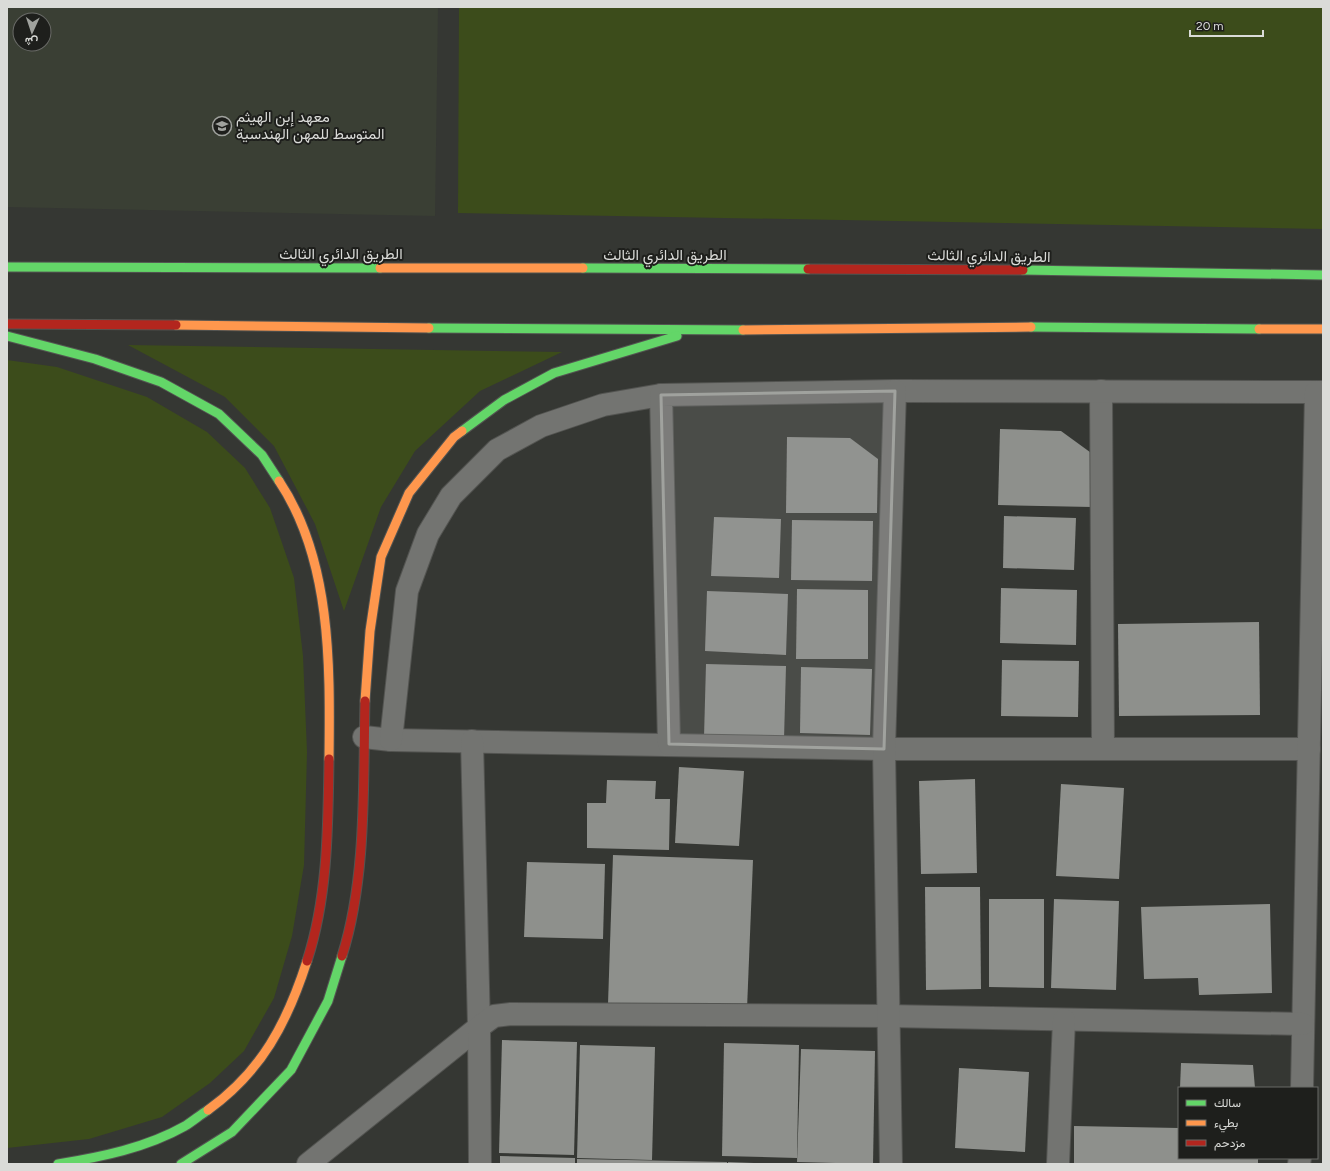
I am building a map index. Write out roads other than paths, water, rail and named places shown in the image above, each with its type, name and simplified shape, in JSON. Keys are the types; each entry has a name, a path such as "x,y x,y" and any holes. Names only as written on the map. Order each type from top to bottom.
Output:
{"highway":[{"name":"الطريق الدائري الثالث","path":"7,267 954,269 1323,275"},
{"path":"7,324 699,330 964,327 1323,329"},
{"path":"181,1164 232,1132 291,1070 328,1001 348,938 357,882 370,631 381,557 409,493 454,437 504,400 554,372 699,330"},
{"path":"7,336 95,359 161,382 219,414 262,455 292,500 315,563 327,637 330,695 328,821 322,890 312,946 294,1001 260,1060 230,1094 185,1126 146,1143 105,1156 58,1164"}],"street":[{"path":"391,740 407,591 428,534 451,496 497,450 541,426 603,405 661,395 895,391 1319,392 1316,666 1309,749 1314,914 1303,1024 1302,1087"},
{"path":"891,1164 884,749 895,391"},
{"path":"1101,391 1104,749"},
{"path":"661,395 669,744"},
{"path":"364,737 391,740 884,749 1309,749"},
{"path":"472,741 479,1027 480,1164"},
{"path":"308,1164 494,1016 511,1014 888,1016 1303,1024"},
{"path":"1058,1164 1064,1020"}],"place":[{"name":"معهد إبن الهيثم المتوسط للمهن الهندسية","path":"222,126"}]}
